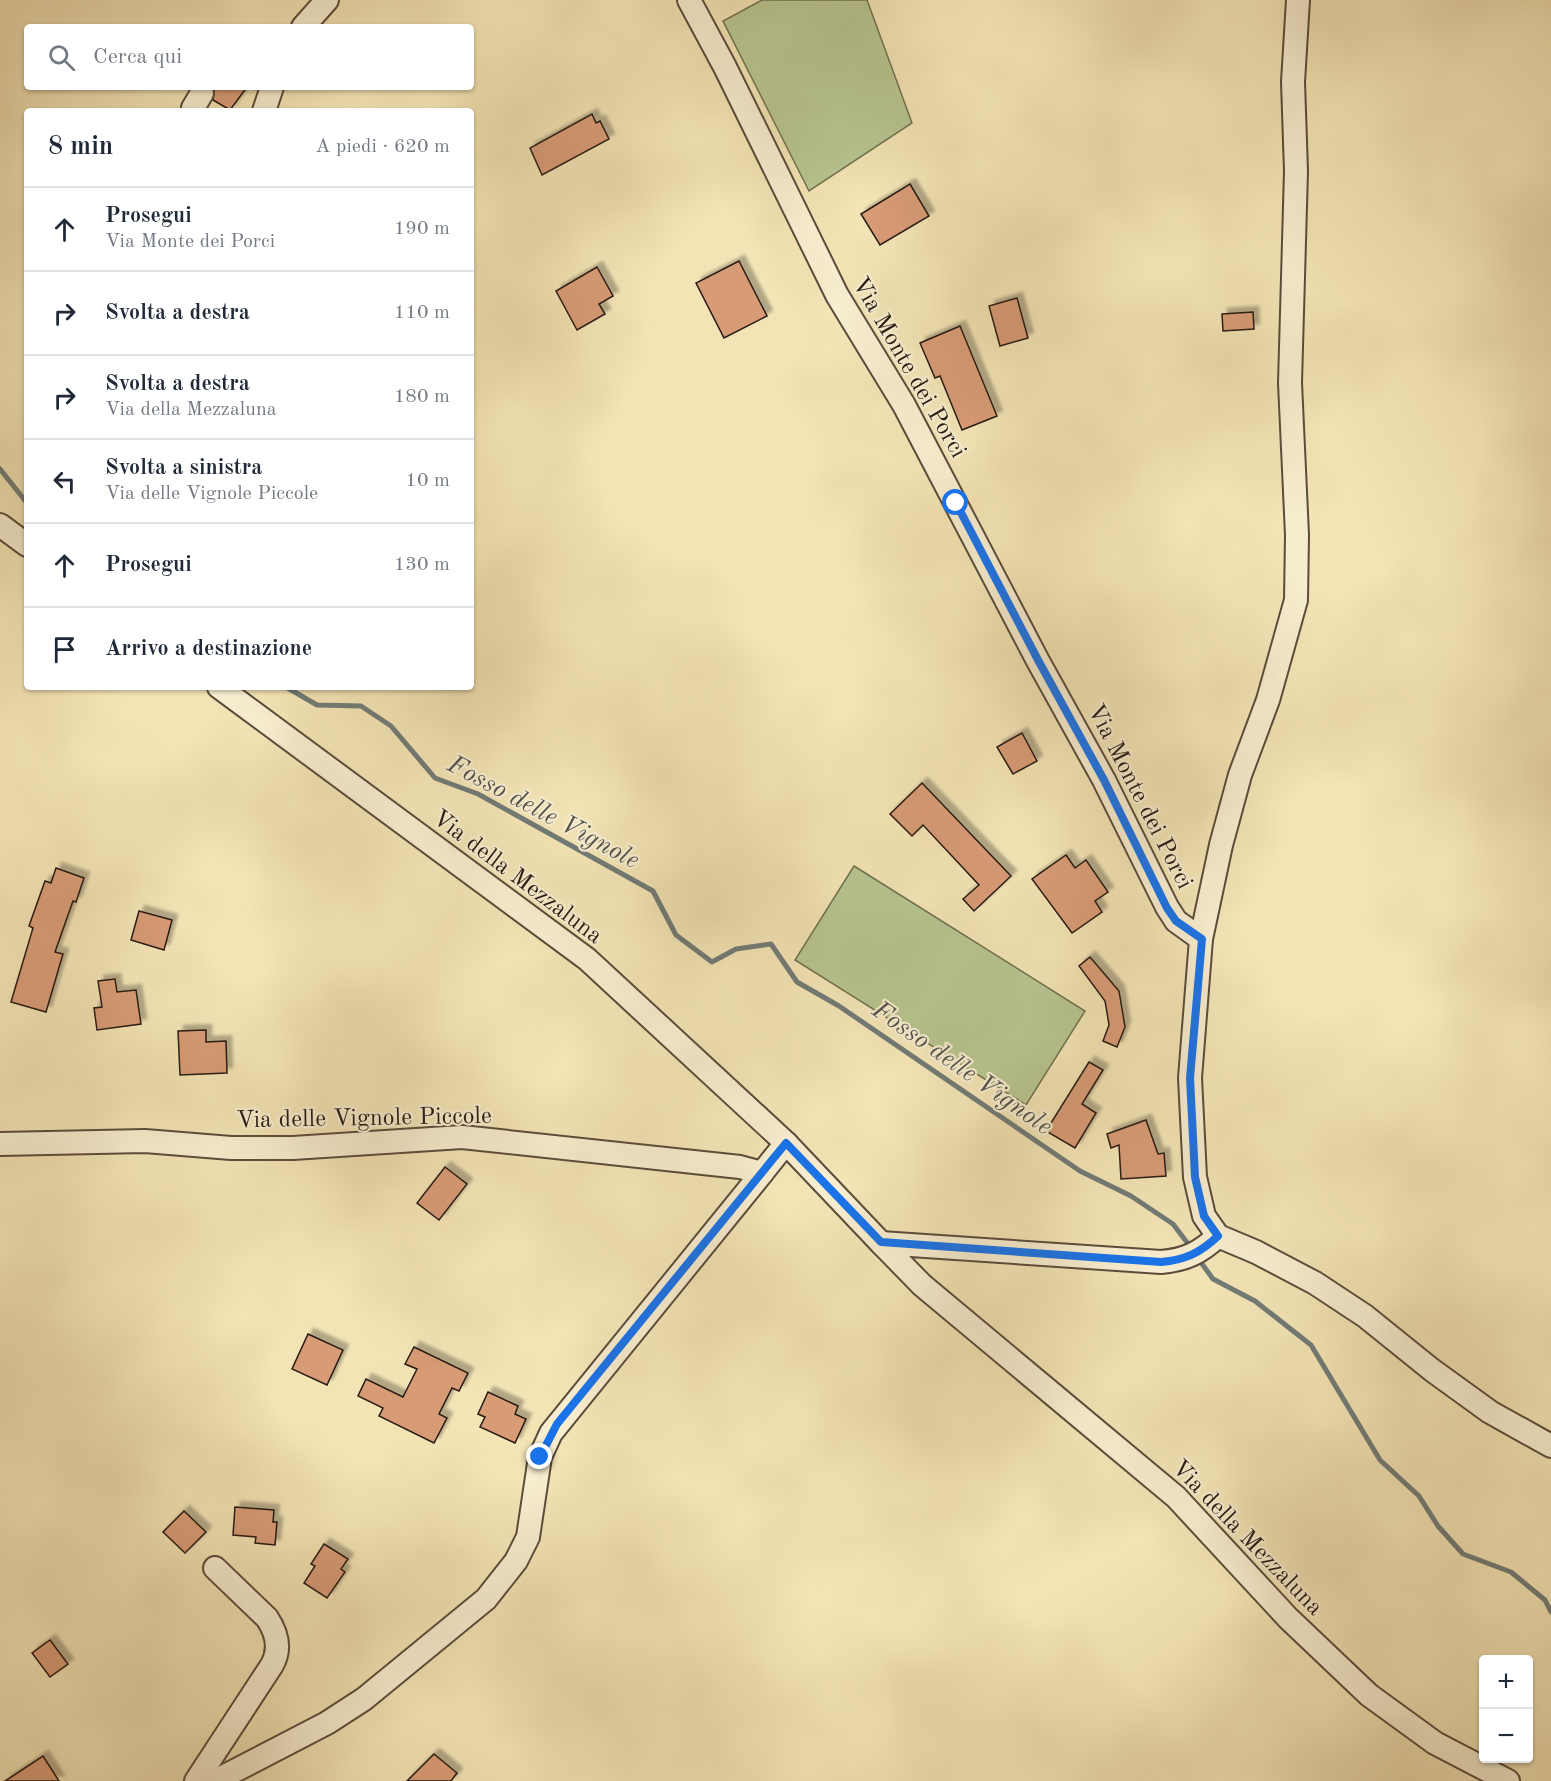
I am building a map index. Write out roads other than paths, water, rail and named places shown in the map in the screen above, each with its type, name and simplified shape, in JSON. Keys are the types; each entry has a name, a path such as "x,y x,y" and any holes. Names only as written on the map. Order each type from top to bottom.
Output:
{"street":[{"path":"306,24 327,0"},
{"name":"Via Monte dei Porci","path":"689,0 726,67 837,295 904,405 1104,780 1167,908 1176,921 1202,939"},
{"path":"1298,0 1293,82 1296,171 1290,383 1297,535 1296,600 1268,700 1240,775 1221,845 1202,939 1190,1078 1195,1166 1204,1216 1218,1236 1315,1283 1365,1316 1432,1370 1490,1412 1551,1446"},
{"path":"265,108 271,90"},
{"path":"0,525 24,543"},
{"name":"Via della Mezzaluna","path":"223,690 587,959 786,1143 922,1285 1061,1401 1094,1432 1176,1497 1288,1618 1369,1695 1435,1743 1508,1781"},
{"name":"Via delle Vignole Piccole","path":"0,1144 145,1141 231,1148 292,1148 462,1137 740,1167 762,1173"},
{"path":"215,1781 327,1723 353,1707 473,1611 494,1591 524,1548 540,1457 551,1433 786,1143"},
{"path":"881,1242 1161,1262 1179,1261 1202,1251 1218,1236"},
{"path":"196,1781 273,1665 277,1649 274,1628 267,1618 215,1568"}],"waterway":[{"name":"Fosso delle Vignole","path":"0,469 24,499"},
{"name":"Fosso delle Vignole","path":"291,690 317,705 361,706 391,726 435,778 478,794 653,891 676,935 712,962 736,949 771,944 797,982 839,1006 1080,1171 1131,1196 1173,1224 1192,1249"},
{"name":"Fosso delle Vignole","path":"1197,1257 1213,1279 1255,1301 1311,1345 1380,1460 1419,1496 1438,1526 1463,1554 1511,1572 1545,1600 1551,1612"}]}
